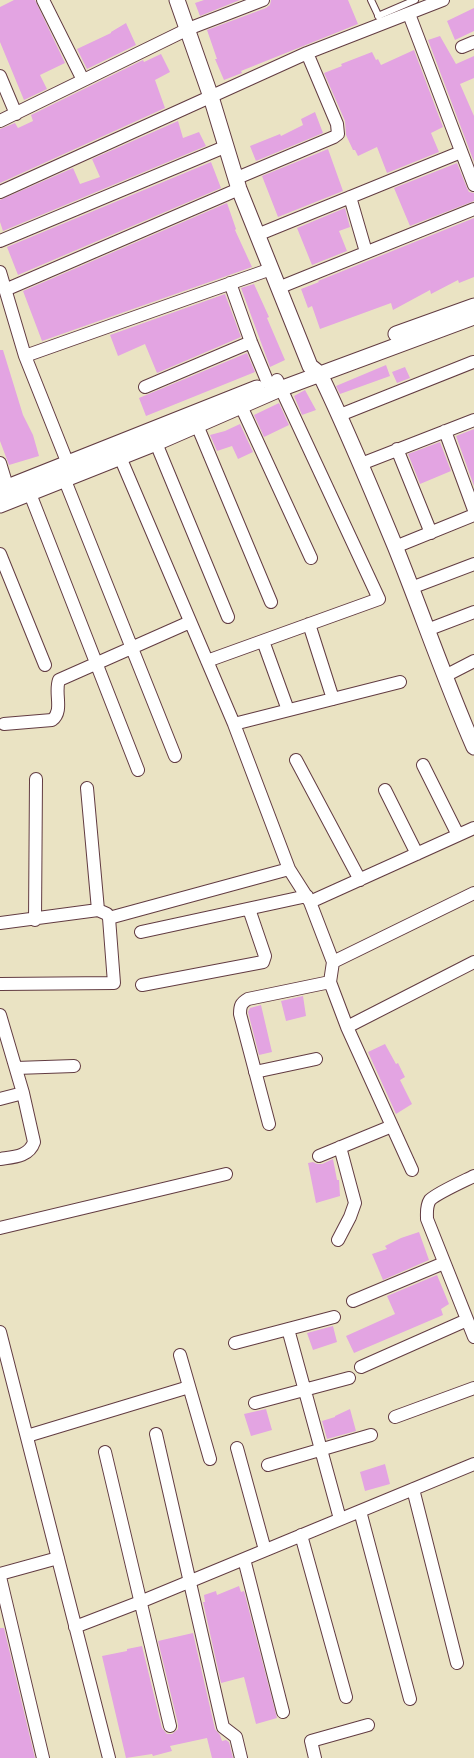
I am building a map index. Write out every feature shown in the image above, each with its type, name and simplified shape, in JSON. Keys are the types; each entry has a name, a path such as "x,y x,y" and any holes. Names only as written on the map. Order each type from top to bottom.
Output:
{"street":[{"path":"43,0 83,80"},
{"path":"177,0 238,183 278,288 315,370 340,415 361,464 474,747"},
{"path":"0,121 188,29 263,0"},
{"path":"0,192 380,19 409,14 443,0"},
{"path":"409,14 474,185"},
{"path":"5,290 334,138 338,134 337,124 307,53"},
{"path":"0,76 16,114"},
{"path":"0,241 227,146"},
{"path":"257,235 461,152"},
{"path":"350,197 366,252"},
{"path":"278,288 474,209"},
{"path":"25,356 271,269"},
{"path":"0,272 25,356 66,471 175,756"},
{"path":"207,662 379,599 275,384 251,342 230,283"},
{"path":"315,370 474,306"},
{"path":"0,505 27,486 275,384 474,317"},
{"path":"145,387 251,342"},
{"path":"340,415 473,362"},
{"path":"66,471 120,457 156,443 241,406 275,384"},
{"path":"241,406 311,558"},
{"path":"361,464 474,420"},
{"path":"197,425 271,603"},
{"path":"445,431 474,510"},
{"path":"156,443 228,617"},
{"path":"397,449 431,533"},
{"path":"120,457 234,724 289,869 309,899 333,962 330,982 347,1027 412,1170"},
{"path":"0,463 4,488 27,486"},
{"path":"27,486 138,770"},
{"path":"395,547 474,515"},
{"path":"0,555 45,665"},
{"path":"411,588 474,564"},
{"path":"427,630 474,612"},
{"path":"4,724 56,718 59,680 190,622"},
{"path":"309,624 333,699"},
{"path":"263,641 288,710"},
{"path":"445,676 474,661"},
{"path":"234,724 400,682"},
{"path":"296,760 360,880"},
{"path":"423,765 458,835"},
{"path":"35,920 36,779"},
{"path":"87,788 98,910"},
{"path":"385,790 417,854"},
{"path":"141,932 309,899 360,880 474,828"},
{"path":"109,918 289,869"},
{"path":"333,962 474,893"},
{"path":"142,985 263,962 265,956 249,909"},
{"path":"0,924 98,910 106,914 109,918 114,984 0,984"},
{"path":"347,1027 474,962"},
{"path":"269,1124 240,1014 242,1002 330,982"},
{"path":"0,1015 23,1093 33,1142 32,1148 21,1155 0,1159"},
{"path":"255,1072 316,1059"},
{"path":"16,1068 74,1066"},
{"path":"0,1099 23,1093"},
{"path":"319,1156 392,1126"},
{"path":"338,1240 355,1203 340,1147"},
{"path":"0,1228 226,1174"},
{"path":"474,1176 431,1199 427,1206 427,1219 474,1337"},
{"path":"353,1301 444,1263"},
{"path":"235,1343 333,1317"},
{"path":"361,1367 467,1320"},
{"path":"288,1329 340,1519"},
{"path":"0,1336 109,1758"},
{"path":"180,1355 210,1459"},
{"path":"255,1403 349,1378"},
{"path":"27,1436 189,1387"},
{"path":"395,1418 474,1388"},
{"path":"156,1434 223,1727 236,1737 241,1758"},
{"path":"268,1465 371,1435"},
{"path":"237,1448 265,1550"},
{"path":"105,1452 170,1726"},
{"path":"75,1626 140,1602 474,1464"},
{"path":"413,1489 457,1663"},
{"path":"360,1511 410,1699"},
{"path":"301,1535 346,1697"},
{"path":"43,1758 0,1575 58,1558"},
{"path":"244,1559 284,1712"},
{"path":"315,1758 311,1741 368,1725"}],"lane":[{"path":"371,0 380,19 415,0"}],"building":[{"path":"14,0 35,0 65,63 40,75 47,89 24,100 0,42 0,7"},
{"path":"204,0 240,0 200,16 195,3"},
{"path":"271,0 348,0 358,24 224,80 207,30 266,8 270,5"},
{"path":"474,8 474,31 455,40 447,21"},
{"path":"126,23 136,45 87,69 77,49 111,33"},
{"path":"440,36 456,64 474,56 474,78 460,84 474,116 474,162 428,40"},
{"path":"414,50 443,127 431,133 439,152 387,173 377,147 358,156 353,150 346,135 345,121 324,73 372,52 381,65"},
{"path":"161,54 170,72 155,80 165,108 0,183 0,129 15,123 18,128 33,121 31,115 143,60 144,62"},
{"path":"315,112 323,133 256,161 250,146 280,134 281,136 303,125 301,119"},
{"path":"178,121 183,138 199,132 206,146 3,231 0,222 0,200 73,168 80,184 100,177 92,159"},
{"path":"328,149 343,191 278,217 262,176"},
{"path":"211,162 221,188 18,275 7,247"},
{"path":"457,163 469,192 474,193 474,201 410,226 394,188"},
{"path":"227,203 235,230 252,267 42,341 23,291"},
{"path":"345,208 350,227 339,231 347,251 312,265 297,228"},
{"path":"474,218 474,277 459,283 458,280 431,294 430,290 393,310 391,303 320,329 312,306 308,308 301,289"},
{"path":"254,284 285,360 270,367 241,288"},
{"path":"225,294 241,337 157,373 145,344 118,356 110,335"},
{"path":"0,350 3,350 23,415 33,435 39,456 9,465 0,441"},
{"path":"247,353 255,372 146,416 139,398"},
{"path":"386,365 390,376 340,394 336,386"},
{"path":"405,367 410,378 397,383 392,372"},
{"path":"305,390 316,410 302,415 294,396"},
{"path":"279,403 289,425 264,437 254,415"},
{"path":"240,424 253,452 238,459 232,446 217,451 210,435"},
{"path":"474,429 474,486 456,436"},
{"path":"440,442 451,471 420,484 408,454"},
{"path":"303,996 306,1016 286,1021 281,1001"},
{"path":"261,1005 272,1052 259,1055 248,1012 250,1008"},
{"path":"385,1044 405,1077 400,1080 412,1104 396,1114 368,1052"},
{"path":"333,1159 337,1180 339,1180 340,1196 316,1203 308,1163 322,1164"},
{"path":"419,1232 429,1260 383,1280 372,1254 387,1249 385,1246 401,1238"},
{"path":"437,1275 449,1304 441,1309 443,1315 354,1353 346,1336 395,1314 387,1296"},
{"path":"333,1326 337,1342 313,1350 307,1333"},
{"path":"266,1409 272,1430 251,1436 244,1414"},
{"path":"350,1409 356,1431 327,1439 322,1421"},
{"path":"385,1464 390,1484 365,1491 360,1472"},
{"path":"239,1586 241,1592 244,1591 277,1718 256,1724 244,1677 221,1683 203,1602 205,1602 204,1595 216,1591 217,1595"},
{"path":"0,1628 4,1628 35,1758 0,1758"},
{"path":"193,1633 215,1729 222,1741 229,1742 233,1758 212,1758 207,1738 170,1746 172,1751 153,1756 152,1754 126,1758 102,1656 142,1646 162,1728 167,1734 172,1734 178,1729 178,1724 158,1641"}]}
